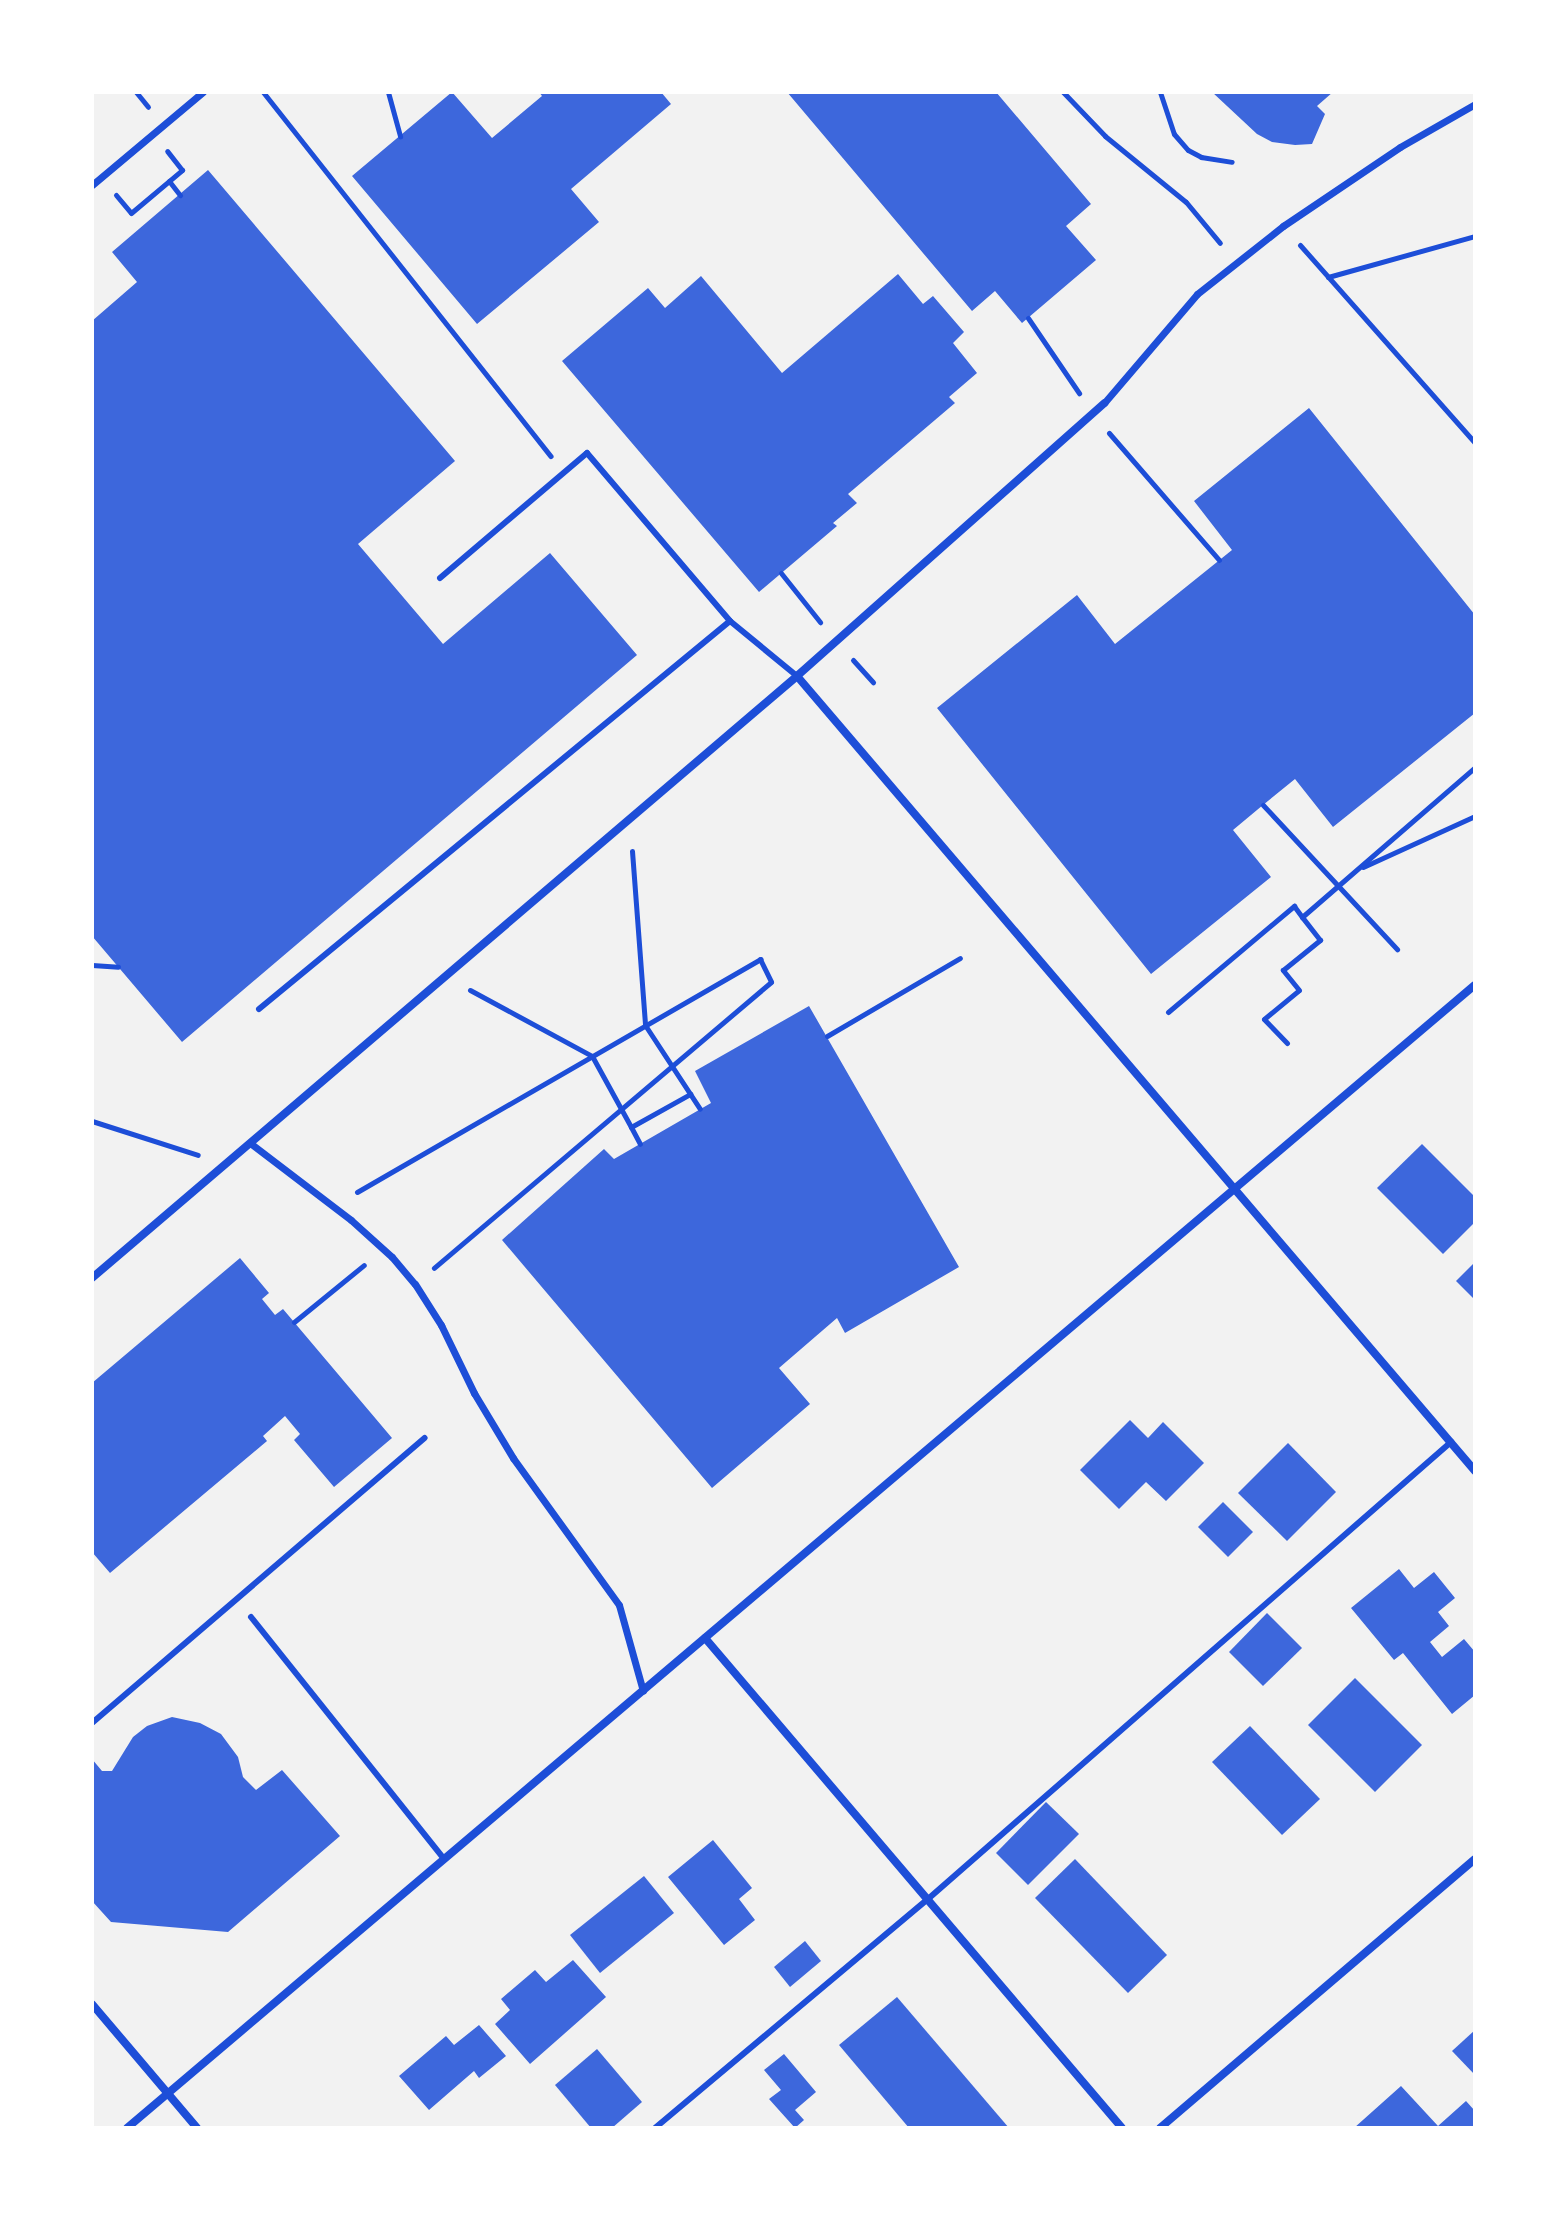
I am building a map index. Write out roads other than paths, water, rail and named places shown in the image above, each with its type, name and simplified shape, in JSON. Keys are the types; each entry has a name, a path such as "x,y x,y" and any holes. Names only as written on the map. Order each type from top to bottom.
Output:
{"street":[{"path":"92,185 203,92"},
{"path":"92,1278 797,676 1093,414 1197,294 1283,226 1400,147 1475,104"},
{"path":"797,676 1475,1471"},
{"path":"127,2128 1475,985"},
{"path":"250,1143 333,1206 384,1250 415,1284 441,1325 474,1393 513,1458 619,1605 643,1691"},
{"path":"705,1638 1122,2128"},
{"path":"1160,2128 1475,1859"},
{"path":"92,2004 197,2128"}],"lane":[{"path":"440,578 587,453 730,621 797,676"},
{"path":"259,1009 730,621"},
{"path":"92,1723 424,1438"},
{"path":"655,2128 928,1899 1451,1442"},
{"path":"251,1617 444,1859"}]}
